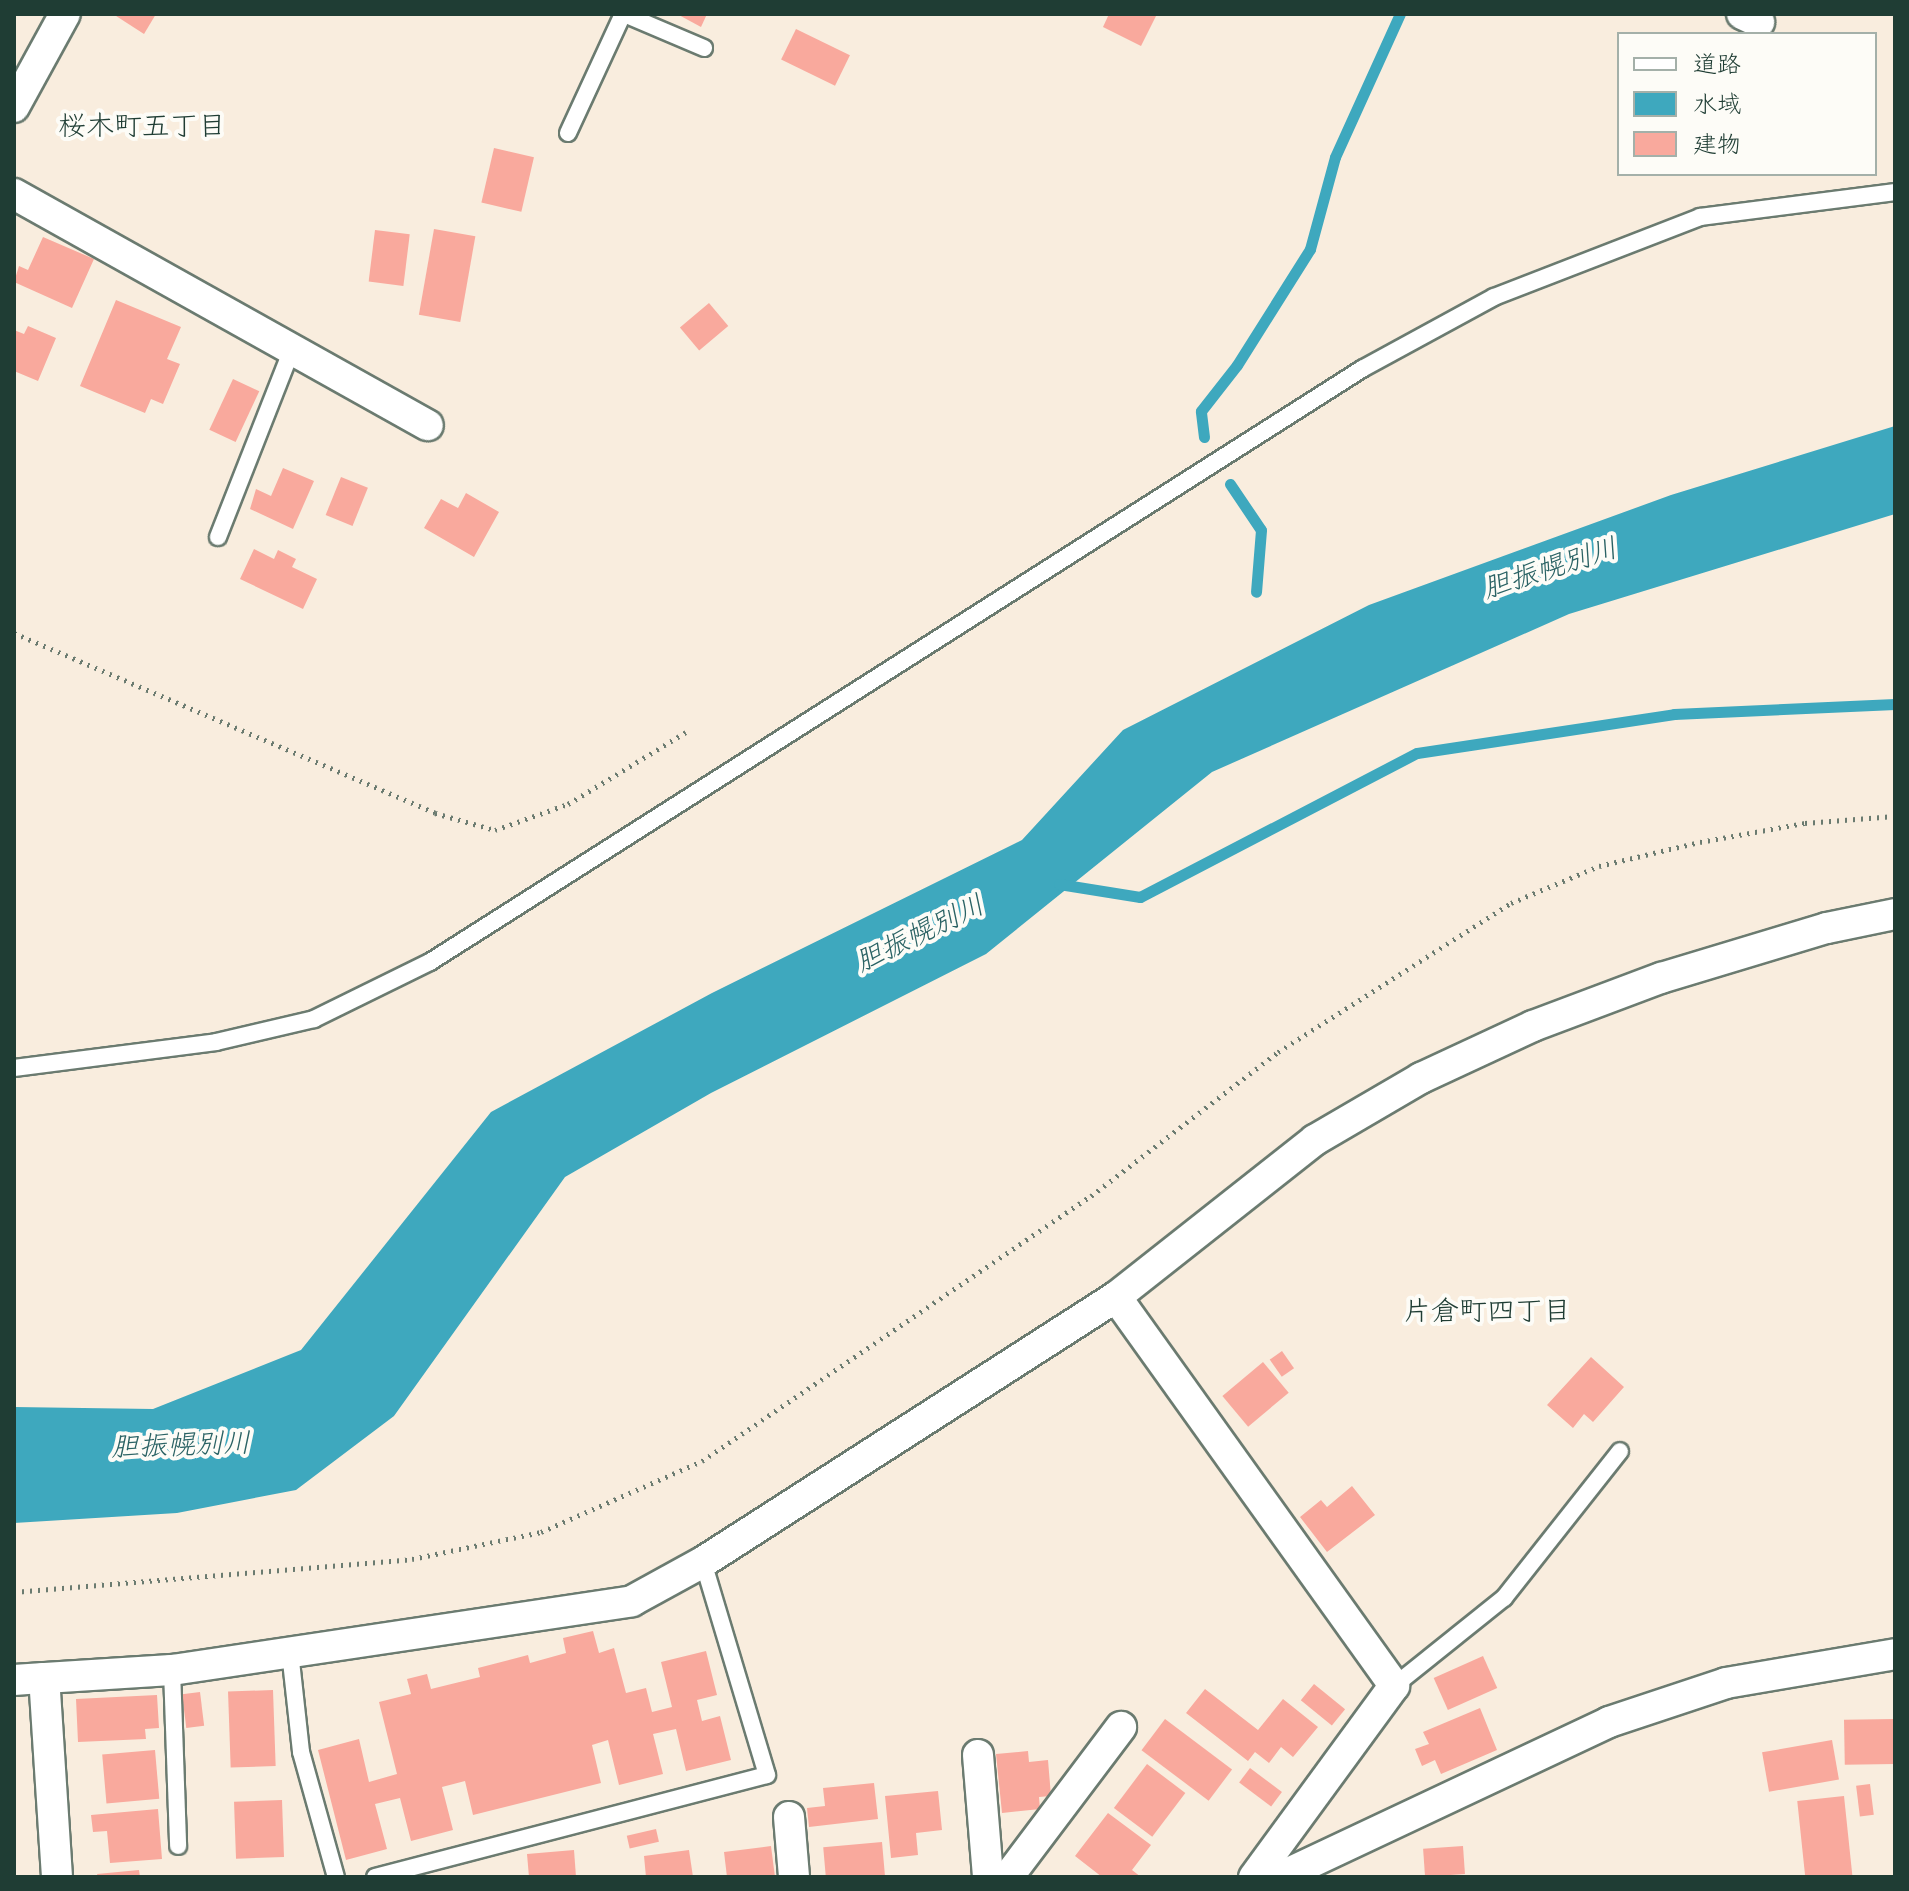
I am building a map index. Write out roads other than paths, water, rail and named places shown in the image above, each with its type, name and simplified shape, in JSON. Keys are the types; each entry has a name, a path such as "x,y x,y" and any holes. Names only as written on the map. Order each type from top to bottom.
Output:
{"street":[{"path":"14,107 65,14"},
{"path":"14,194 428,425"},
{"path":"14,1680 172,1670 632,1601 703,1562 1116,1297 1315,1140 1421,1078 1533,1026 1661,978 1827,928 1895,914"},
{"path":"1116,1297 1394,1686 1254,1877"},
{"path":"1280,1877 1609,1722 1726,1683 1895,1654"},
{"path":"44,1678 57,1877"},
{"path":"1008,1877 1121,1727"},
{"path":"978,1755 988,1877"},
{"path":"789,1817 794,1877"}],"lane":[{"path":"568,133 624,14 704,48"},
{"path":"14,1068 216,1042 314,1019 430,962 1362,369 1494,297 1700,217 1895,192"},
{"path":"218,537 292,349"},
{"path":"1394,1686 1504,1598 1620,1451"},
{"path":"375,1877 767,1775 703,1562"},
{"path":"290,1652 301,1752 336,1877"},
{"path":"172,1670 178,1846"}],"water":[{"name":"胆振幌別川","path":"1895,426 1895,514 1569,614 1212,772 986,954 711,1093 565,1177 394,1416 296,1490 177,1513 14,1523 14,1407 153,1409 301,1350 491,1112 712,993 1022,840 1123,730 1369,605 1671,495"}],"waterway":[{"path":"1204,437 1201,411 1237,365 1310,249 1335,157 1400,14"},
{"path":"1230,484 1261,530 1256,592"},
{"path":"1059,884 1140,897 1417,753 1674,714 1895,704"}],"district":[{"name":"桜木町五丁目","path":"142,129"},
{"name":"片倉町四丁目","path":"1487,1314"}]}
